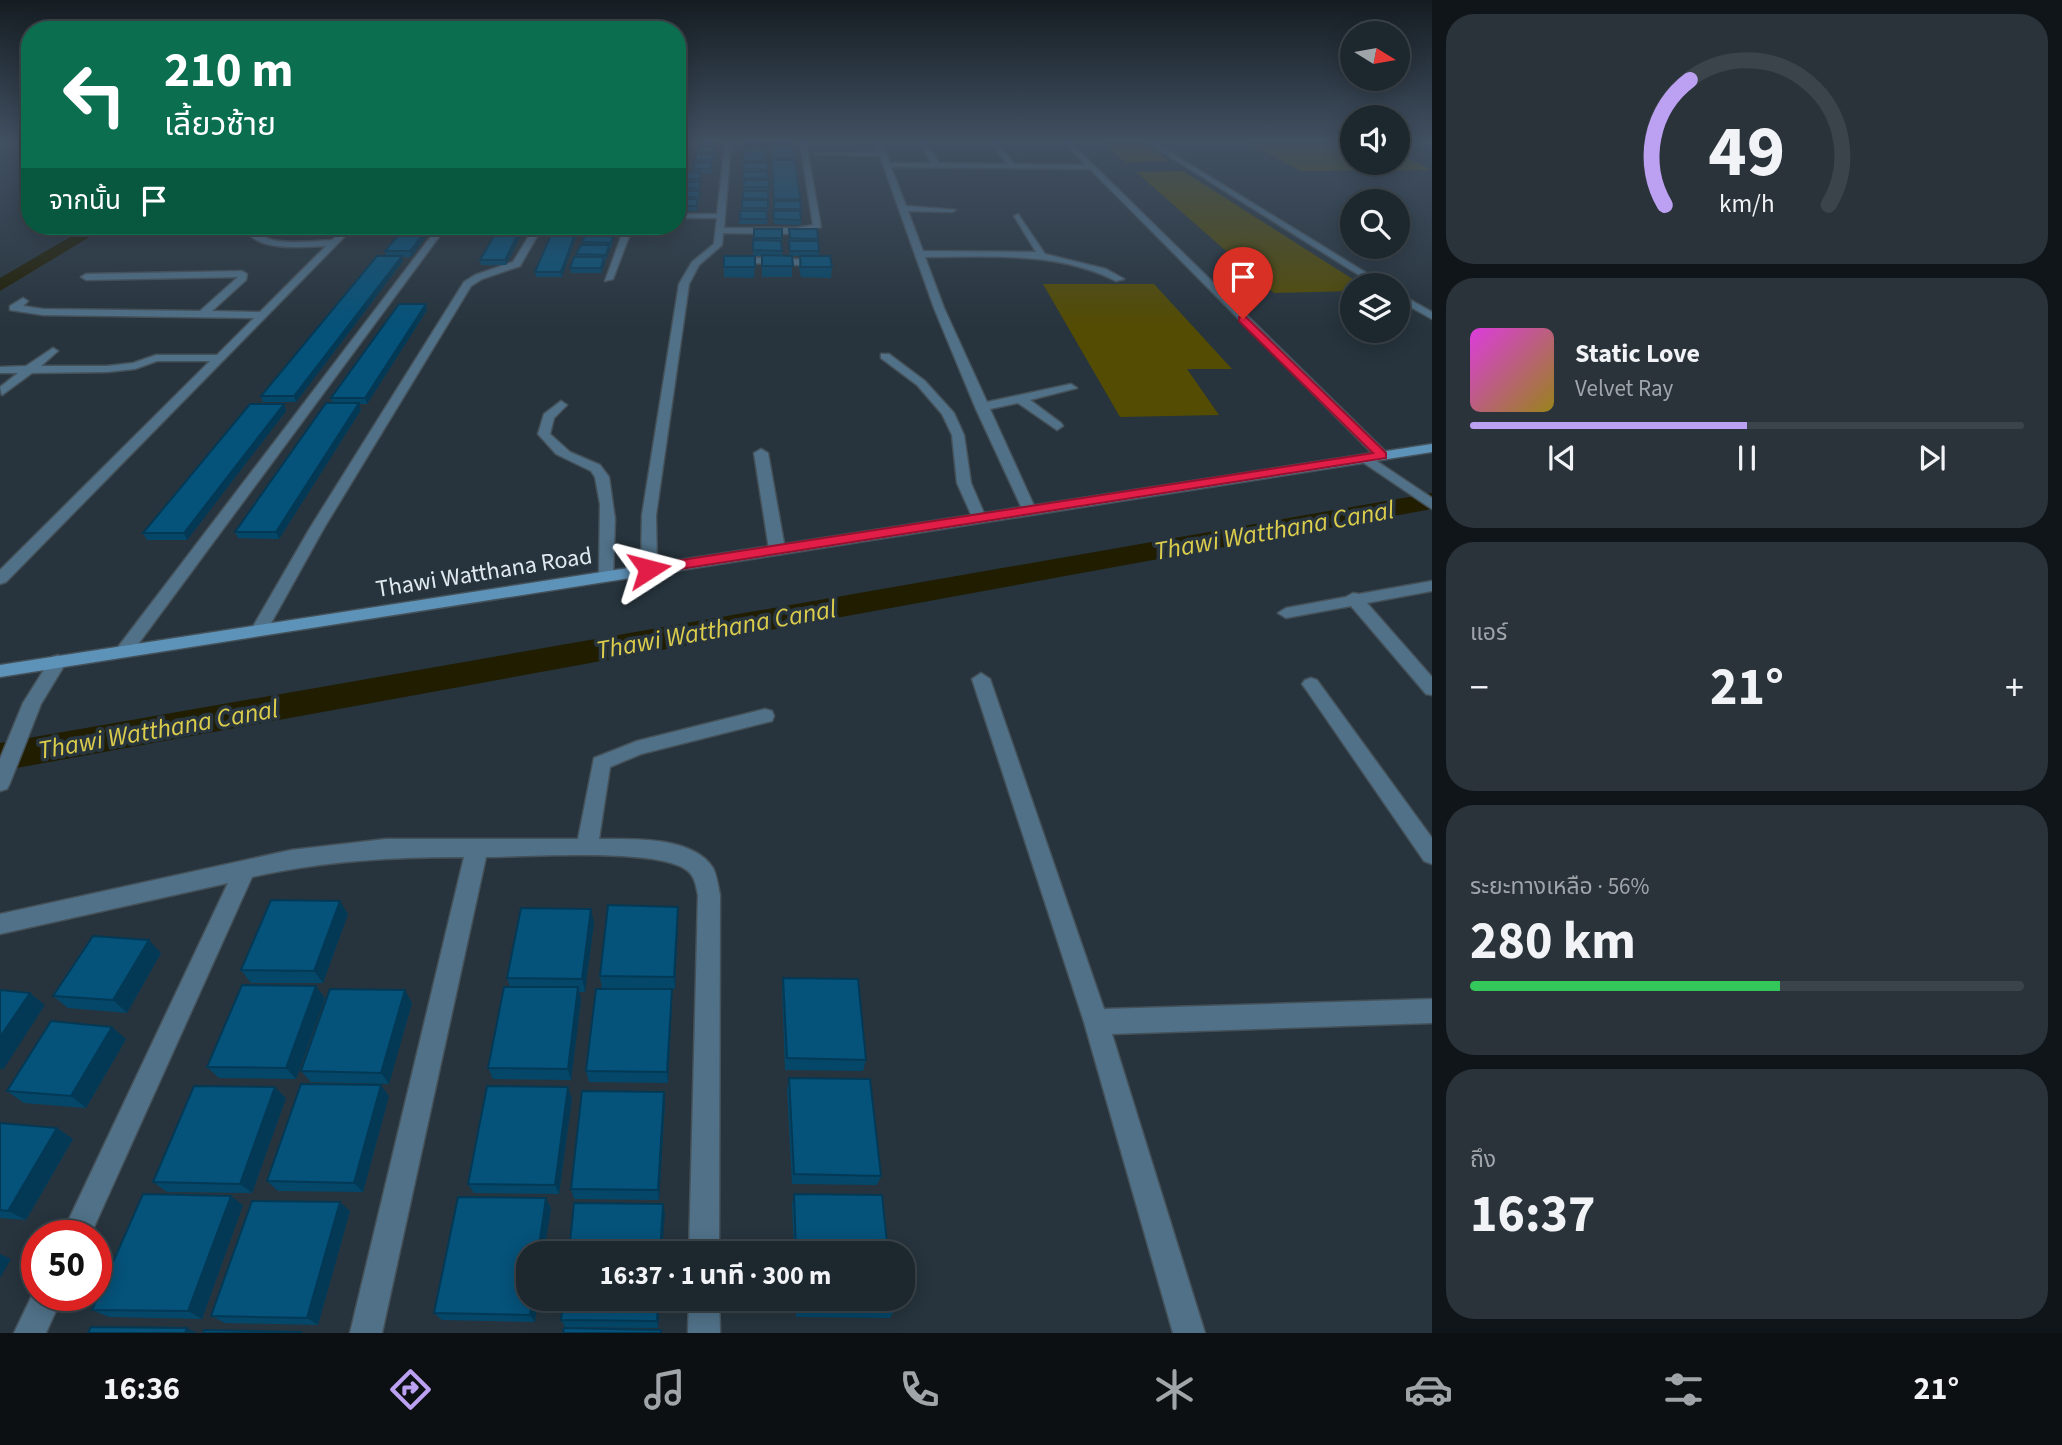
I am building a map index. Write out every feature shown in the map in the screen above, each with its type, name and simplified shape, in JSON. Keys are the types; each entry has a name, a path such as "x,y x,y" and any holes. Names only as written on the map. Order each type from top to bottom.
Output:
{"main road":[{"name":"Thawi Watthana Road","path":"0,671 1432,448"}],"street":[{"path":"649,569 649,515 684,284 700,258 713,253 718,245 724,205"},
{"path":"722,229 796,231 817,227 813,205"},
{"path":"1128,205 1398,481 1432,505"},
{"path":"1252,205 1362,273"},
{"path":"952,210 904,208 918,254 981,407 1029,510"},
{"path":"686,216 723,216"},
{"path":"1018,216 1041,253 1038,254"},
{"path":"253,235 272,241 333,243"},
{"path":"0,579 341,235"},
{"path":"124,651 436,235"},
{"path":"259,630 324,516 467,284 473,278 511,269 534,235"},
{"path":"608,279 625,235"},
{"path":"918,254 1038,254 1103,271 1119,279"},
{"path":"700,258 826,263"},
{"path":"86,276 242,274 243,278 204,313"},
{"path":"23,301 14,308 43,312 262,315"},
{"path":"1410,303 1432,316"},
{"path":"2,391 53,351"},
{"path":"885,356 921,383 948,414 958,435 964,484 979,518"},
{"path":"0,370 107,369 135,366 156,358 221,358"},
{"path":"981,407 1071,388"},
{"path":"1020,399 1057,426"},
{"path":"561,405 548,417 544,434 555,449 597,469 605,483 609,508 606,534 607,575"},
{"path":"761,453 778,549"},
{"path":"1286,613 1353,598 1432,586"},
{"path":"1353,598 1432,689"},
{"path":"0,783 32,703 58,662"},
{"path":"981,679 1096,1022 1189,1333"},
{"path":"1311,684 1432,855"},
{"path":"587,848 601,764 637,748 765,716"},
{"path":"0,924 167,889 291,859 386,848 587,848 672,852 694,863 704,873 709,895 704,1241"},
{"path":"366,1333 477,849"},
{"path":"82,1220 245,869"},
{"path":"1096,1022 1432,1011"},
{"path":"30,1333 40,1311"},
{"path":"704,1311 704,1333"}],"shaded area":[{"path":"1174,205 1237,205 1343,273 1340,273 1340,291 1274,293"},
{"path":"1043,284 1154,284 1232,369 1187,369 1219,415 1120,417"}],"building":[{"path":"742,205 768,205 768,208 742,208"},
{"path":"774,205 801,205 801,209 774,209"},
{"path":"740,211 766,211 767,219 740,219"},
{"path":"773,211 800,211 801,220 774,219"},
{"path":"754,229 782,229 782,238 754,238"},
{"path":"789,229 817,229 818,239 790,238"},
{"path":"398,235 422,235 410,251 385,251"},
{"path":"495,235 518,235 505,260 480,260"},
{"path":"551,235 575,235 561,272 535,272"},
{"path":"585,235 613,235 611,243 582,242"},
{"path":"753,240 781,241 782,251 753,250"},
{"path":"789,241 818,241 819,251 790,251"},
{"path":"581,245 609,245 606,255 576,254"},
{"path":"762,255 792,256 793,266 762,266"},
{"path":"377,256 402,256 294,396 261,396"},
{"path":"724,256 755,256 755,267 724,267"},
{"path":"800,256 830,256 832,267 801,267"},
{"path":"574,257 604,257 601,268 570,268"},
{"path":"399,304 426,304 365,398 331,398"},
{"path":"326,403 359,403 276,532 235,532"},
{"path":"250,404 284,404 184,533 143,533"},
{"path":"271,900 340,901 314,971 241,970"},
{"path":"608,905 678,907 674,977 600,976"},
{"path":"521,908 591,909 582,979 507,978"},
{"path":"93,936 149,940 113,1000 53,996"},
{"path":"783,978 858,979 866,1060 787,1058"},
{"path":"242,985 316,986 286,1068 207,1067"},
{"path":"504,987 578,987 568,1069 488,1068"},
{"path":"330,989 405,990 381,1073 301,1071"},
{"path":"596,989 672,989 667,1072 586,1071"},
{"path":"0,990 30,993 0,1037"},
{"path":"51,1021 112,1027 71,1096 7,1091"},
{"path":"789,1078 870,1079 881,1176 794,1174"},
{"path":"301,1084 381,1085 354,1183 267,1181"},
{"path":"194,1086 275,1087 240,1184 153,1182"},
{"path":"487,1086 568,1087 555,1185 468,1184"},
{"path":"582,1091 664,1092 658,1190 571,1189"},
{"path":"0,1123 57,1128 8,1211 0,1210"},
{"path":"143,1194 231,1196 188,1311 112,1310 112,1265"},
{"path":"794,1194 882,1195 887,1241 796,1241"},
{"path":"458,1197 546,1198 540,1241 516,1241 516,1311 530,1311 530,1315 434,1313"},
{"path":"252,1201 340,1202 307,1318 211,1316"},
{"path":"574,1203 663,1204 661,1241 570,1241"},
{"path":"562,1311 657,1311 657,1321 561,1320"},
{"path":"91,1327 187,1328 185,1333 88,1333"},
{"path":"564,1328 661,1330 661,1333 563,1333"},
{"path":"204,1330 301,1332 203,1333"}],"waterway":[{"path":"0,286 85,235"},
{"name":"Thawi Watthana Canal","path":"0,757 1432,501"}],"route":[{"path":"649,569 1382,455 1243,319"}]}
